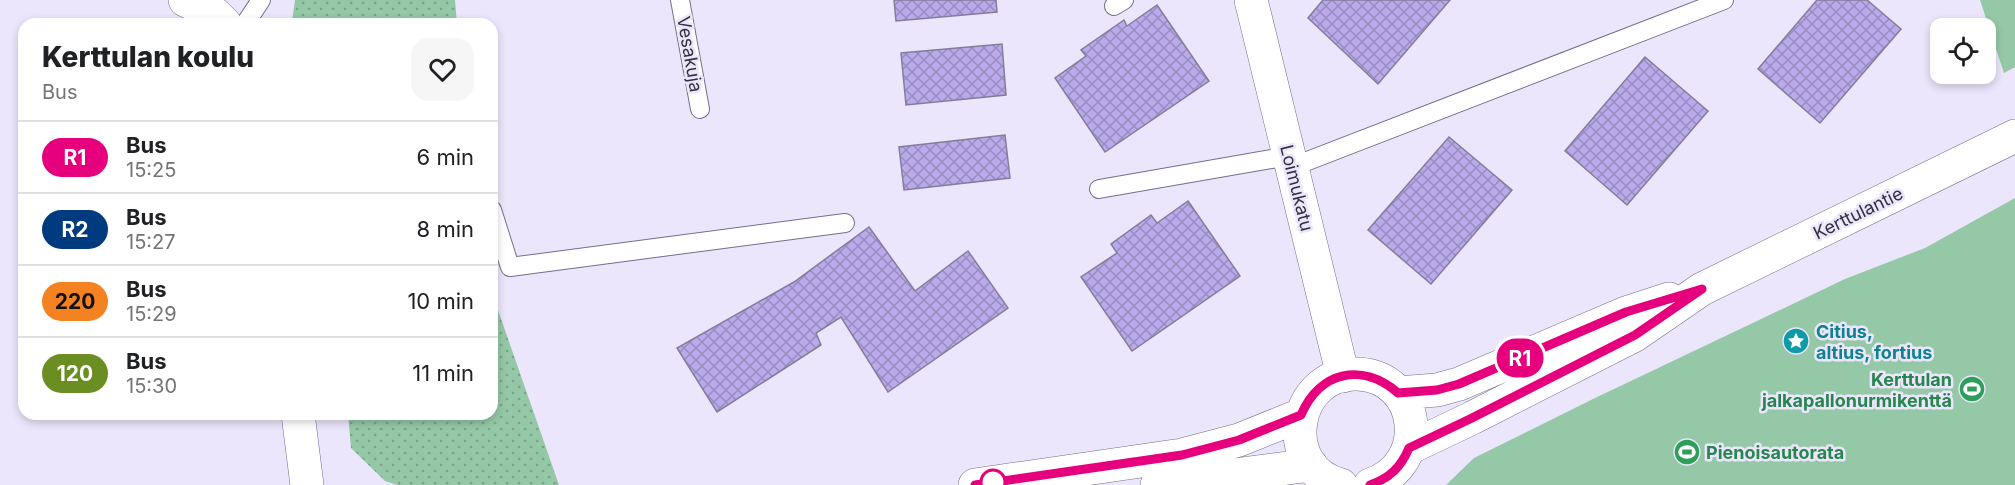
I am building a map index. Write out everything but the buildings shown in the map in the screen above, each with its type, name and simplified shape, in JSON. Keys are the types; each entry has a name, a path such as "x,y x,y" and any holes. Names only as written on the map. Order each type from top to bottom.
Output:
{"street":[{"path":"185,0 219,18"},
{"name":"Loimukatu","path":"1251,0 1343,376"},
{"name":"Kerttulantie","path":"1409,448 1635,335 1702,289 2015,136"},
{"name":"Kerttulantie","path":"1398,393 1437,390 1459,384 1626,312 1702,289"},
{"path":"1358,374 1373,377 1398,393 1411,419 1412,434 1403,462 1392,474 1380,482 1364,485 1321,476 1304,454 1299,428 1307,401 1317,390 1329,381 1358,374"},
{"path":"975,485 1182,455 1239,440 1301,415"},
{"path":"299,420 307,485"},
{"path":"1157,485 1311,465"}],"lane":[{"path":"249,18 261,0"},
{"name":"Vesakuja","path":"680,0 700,109"},
{"path":"1099,189 1290,161 1724,0"},
{"path":"498,229 510,267 844,223"}],"green space":[{"path":"295,0 455,0 456,18 292,18"},
{"path":"1980,0 2015,0 2015,67 2004,73 1996,49 1996,18 1986,18"},
{"path":"2015,198 2015,485 1446,485 1474,458 1845,279 1925,248"},
{"path":"498,310 559,485 397,485 385,481 351,448 349,420 498,420"}],"bus line":[{"name":"R1","path":"975,485 1182,455 1239,440 1301,415 1307,401 1317,390 1329,381 1343,376 1358,374 1373,377 1398,393 1437,390 1459,384 1626,312 1702,289 1635,335 1409,448 1403,462 1392,474 1370,485"}],"place":[{"name":"Citius, altius, fortius","path":"1796,341"},
{"name":"Kerttulan jalkapallonurmikenttä","path":"1972,389"},
{"name":"Pienoisautorata","path":"1687,452"}]}
